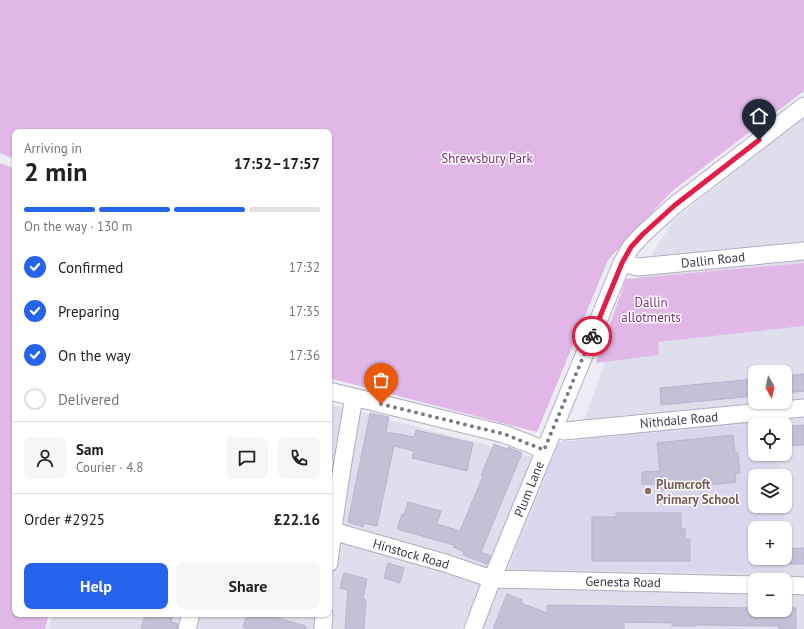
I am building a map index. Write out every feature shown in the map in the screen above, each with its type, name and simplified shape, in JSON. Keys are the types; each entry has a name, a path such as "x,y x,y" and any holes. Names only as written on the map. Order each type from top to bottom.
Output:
{"street":[{"name":"Plum Lane","path":"473,629 544,450 622,263 631,247 675,205 804,106"},
{"name":"Dallin Road","path":"622,263 638,267 804,251"},
{"path":"332,392 504,434 544,450"},
{"path":"332,524 354,397"},
{"name":"Nithdale Road","path":"554,428 564,431 804,408"},
{"name":"Hinstock Road","path":"332,530 445,563 492,580"},
{"name":"Genesta Road","path":"492,580 748,585"},
{"path":"792,585 804,586"},
{"path":"187,629 190,617"},
{"path":"323,629 324,617"}],"shaded area":[{"path":"804,116 804,629 48,629 53,617 332,617 332,405 568,466 631,288 673,221"},
{"name":"Plumcroft Primary School","path":"748,424 748,461 778,461 779,469 748,469 748,513 784,513 784,521 748,521 748,565 784,565 784,572 515,569 511,563 535,507 558,442"}],"green space":[{"name":"Shrewsbury Park","path":"0,0 804,0 804,91 672,191 608,260 537,432 332,379 332,129 12,129 12,158 0,153"},
{"path":"0,163 12,168 12,617 48,617 45,629 0,629"},
{"name":"Dallin allotments","path":"804,263 804,326 658,342 659,355 596,363 626,279"}],"building":[{"path":"804,374 804,391 792,392 792,375"},
{"path":"748,380 748,397 661,405 660,388"},
{"path":"370,413 389,417 386,432 414,437 416,430 473,443 467,471 412,458 414,451 394,446 377,526 364,523 363,527 348,522"},
{"path":"804,425 804,445 792,446 792,426"},
{"path":"733,435 735,453 738,453 740,473 735,474 736,482 662,490 661,484 642,484 642,472 660,471 657,443"},
{"path":"494,444 507,449 508,447 522,453 481,552 491,556 487,564 463,555 464,552 453,547 454,545 397,529 402,514 404,515 408,502 441,511 437,524 460,531 483,476 481,475"},
{"path":"616,513 681,513 681,529 685,529 685,539 690,539 690,561 592,561 592,517 616,517"},
{"path":"804,548 804,564 792,564 792,549"},
{"path":"388,563 404,568 400,583 384,578"},
{"path":"344,573 367,579 363,599 366,600 364,629 345,629 348,590 340,588"},
{"path":"507,594 522,600 521,603 547,613 547,605 748,608 748,617 792,617 792,608 796,608 796,629 779,629 779,626 672,626 672,623 624,622 624,629 493,629"},
{"path":"144,617 173,617 171,622 178,624 177,629 141,629"},
{"path":"246,617 274,617 306,626 305,629 249,629 243,627"}],"way so far":[{"path":"381,404 504,434 544,450 592,336"}],"place":[{"name":"Plumcroft Primary School","path":"648,491"}],"route":[{"path":"592,336 622,263 631,247 675,205 759,140"}]}
